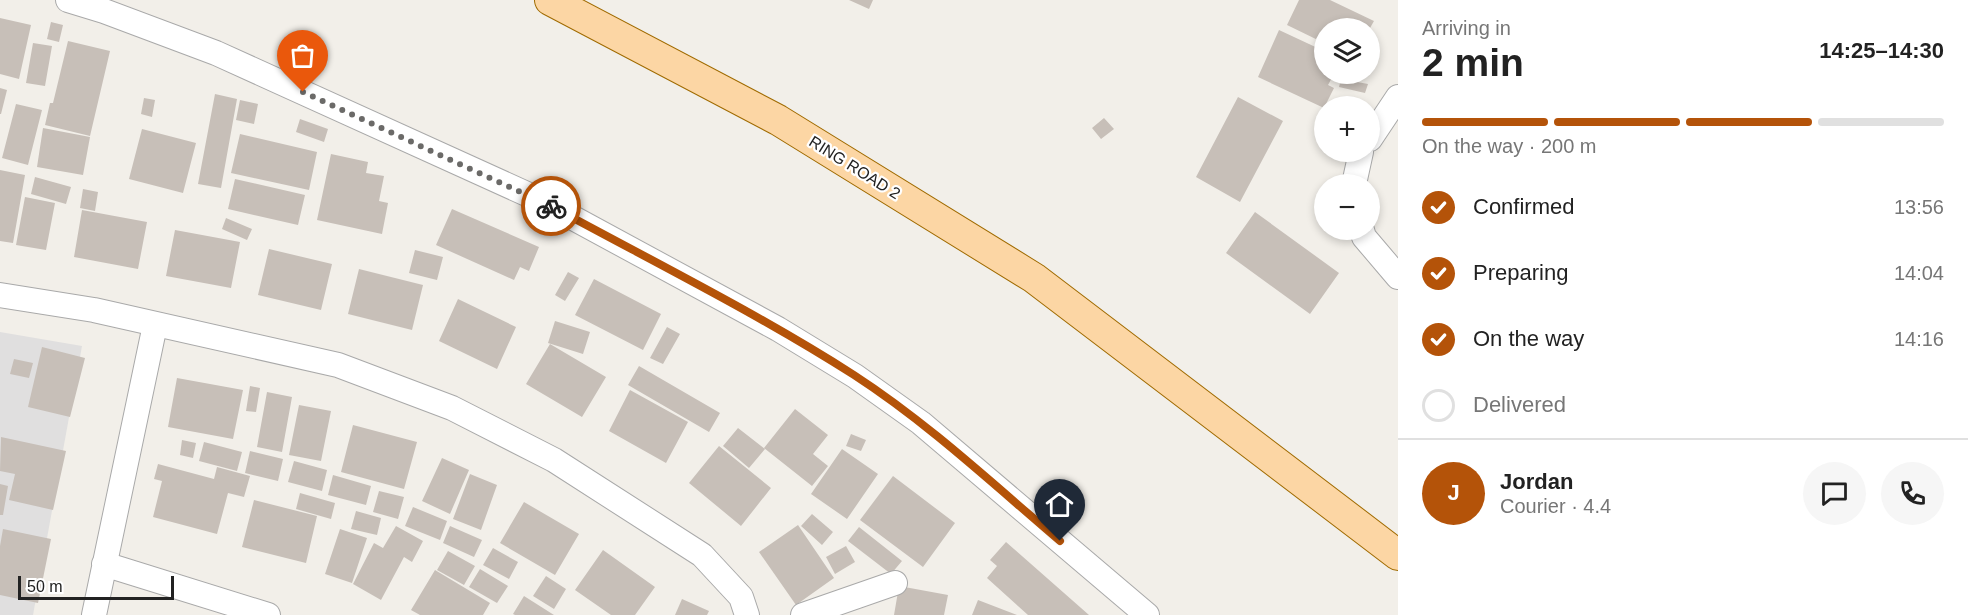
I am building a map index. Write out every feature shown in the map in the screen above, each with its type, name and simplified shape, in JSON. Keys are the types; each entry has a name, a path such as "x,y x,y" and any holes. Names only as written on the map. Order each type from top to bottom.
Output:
{"main road":[{"name":"RING ROAD 2","path":"550,0 778,120 1034,278 1398,555"}],"street":[{"path":"68,0 216,53 540,200 778,329 855,376 921,423 1146,615"},
{"path":"1380,125 1398,97"},
{"path":"1367,240 1398,277"},
{"path":"0,295 94,310 338,365 452,408 554,460 702,555 741,597 747,615"},
{"path":"94,615 154,325"},
{"path":"104,564 268,615"},
{"path":"803,615 895,583"}],"shaded area":[{"path":"0,332 82,346 33,615 0,615"}],"building":[{"path":"849,0 873,0 869,9"},
{"path":"1299,0 1330,0 1368,18 1314,18 1314,38 1287,25"},
{"path":"0,18 31,25 19,79 0,74"},
{"path":"51,22 63,25 59,42 47,39"},
{"path":"1279,30 1314,46 1314,84 1329,84 1334,88 1330,96 1314,96 1314,103 1258,77"},
{"path":"68,41 110,51 90,136 45,125 50,103 53,103"},
{"path":"33,43 52,46 45,86 26,83"},
{"path":"1340,84 1368,84 1365,93 1339,87"},
{"path":"0,88 7,90 1,114 0,114"},
{"path":"215,94 237,99 221,188 198,184"},
{"path":"1238,97 1283,121 1240,202 1196,177"},
{"path":"144,98 155,100 152,117 141,114"},
{"path":"240,100 258,104 254,124 236,120"},
{"path":"16,104 42,110 28,165 2,158"},
{"path":"1104,118 1114,129 1101,139 1092,128"},
{"path":"300,119 328,129 324,142 296,132"},
{"path":"43,128 90,137 83,175 37,167"},
{"path":"142,129 196,143 183,193 129,179"},
{"path":"240,134 317,152 309,190 231,173"},
{"path":"331,154 368,162 366,173 384,176 379,201 388,203 382,234 317,220"},
{"path":"0,170 25,175 13,243 0,241"},
{"path":"35,177 71,187 66,204 31,194"},
{"path":"235,179 305,195 298,225 228,209"},
{"path":"83,189 98,192 95,211 80,208"},
{"path":"25,197 55,203 46,250 16,245"},
{"path":"452,209 539,247 529,271 520,267 514,280 436,245"},
{"path":"82,210 147,222 138,269 74,257"},
{"path":"1255,212 1339,273 1310,314 1226,253"},
{"path":"226,218 252,229 247,240 222,229"},
{"path":"175,230 240,242 231,288 166,276"},
{"path":"269,249 332,264 321,310 258,295"},
{"path":"415,250 443,257 437,280 409,273"},
{"path":"359,269 423,285 412,330 348,314"},
{"path":"568,272 579,278 565,301 555,295"},
{"path":"594,279 661,314 643,350 575,315"},
{"path":"458,299 516,327 497,369 439,341"},
{"path":"555,321 590,332 583,354 548,343"},
{"path":"667,327 680,334 663,364 650,358"},
{"path":"550,344 606,377 582,417 526,384"},
{"path":"42,347 85,358 70,417 28,407"},
{"path":"14,359 33,363 29,378 10,374"},
{"path":"639,366 720,413 709,432 628,385"},
{"path":"177,378 243,390 233,439 168,427"},
{"path":"250,386 260,388 256,412 246,411"},
{"path":"630,390 688,422 666,463 609,431"},
{"path":"267,392 292,397 282,452 257,447"},
{"path":"299,405 331,411 321,461 289,455"},
{"path":"795,409 828,435 813,454 828,466 812,486 764,448"},
{"path":"353,425 417,442 404,489 341,472"},
{"path":"738,428 765,449 749,468 723,446"},
{"path":"851,434 866,440 861,451 846,446"},
{"path":"1,437 66,451 53,510 9,500 15,474 0,471"},
{"path":"182,440 196,443 193,458 180,455"},
{"path":"204,442 242,452 237,471 199,461"},
{"path":"719,446 771,488 741,526 689,483"},
{"path":"842,449 878,474 847,519 811,494"},
{"path":"250,451 283,459 278,481 245,473"},
{"path":"442,458 469,470 450,514 422,501"},
{"path":"294,461 327,470 322,491 288,482"},
{"path":"158,464 214,479 217,467 250,476 244,497 228,493 217,534 153,517 162,481 154,479"},
{"path":"470,474 497,485 481,530 453,519"},
{"path":"333,475 371,486 366,505 328,495"},
{"path":"893,476 955,523 923,567 860,520"},
{"path":"0,484 8,486 3,515 0,515"},
{"path":"379,491 404,497 398,519 373,512"},
{"path":"300,493 335,503 331,519 296,509"},
{"path":"254,500 317,516 306,563 242,547"},
{"path":"524,502 579,534 555,575 500,543"},
{"path":"413,507 447,521 440,540 405,526"},
{"path":"356,511 381,518 377,535 351,529"},
{"path":"812,514 833,532 822,545 801,526"},
{"path":"798,525 834,578 796,605 759,552"},
{"path":"396,526 423,541 412,562 404,557 381,600 353,584 374,543 383,548"},
{"path":"450,526 482,540 474,557 443,543"},
{"path":"859,527 902,561 891,574 848,541"},
{"path":"3,529 51,539 38,603 0,595 0,546"},
{"path":"340,529 367,538 352,583 325,574"},
{"path":"1006,542 1089,615 1028,615 987,578 997,566 990,560"},
{"path":"846,546 855,562 835,574 826,557"},
{"path":"493,548 518,562 509,579 483,565"},
{"path":"603,550 655,587 635,615 611,615 575,590"},
{"path":"448,551 475,566 464,585 437,570"},
{"path":"480,569 508,586 497,603 469,587"},
{"path":"435,570 490,603 483,615 420,615 411,610"},
{"path":"546,576 566,589 554,609 533,596"},
{"path":"899,586 948,595 944,615 894,615"},
{"path":"524,596 554,615 513,614"},
{"path":"682,599 709,611 707,615 675,615"},
{"path":"978,600 1017,615 972,615"}],"way so far":[{"path":"303,92 551,206"}],"route":[{"path":"551,206 778,329 855,376 921,423 1060,541"}]}
